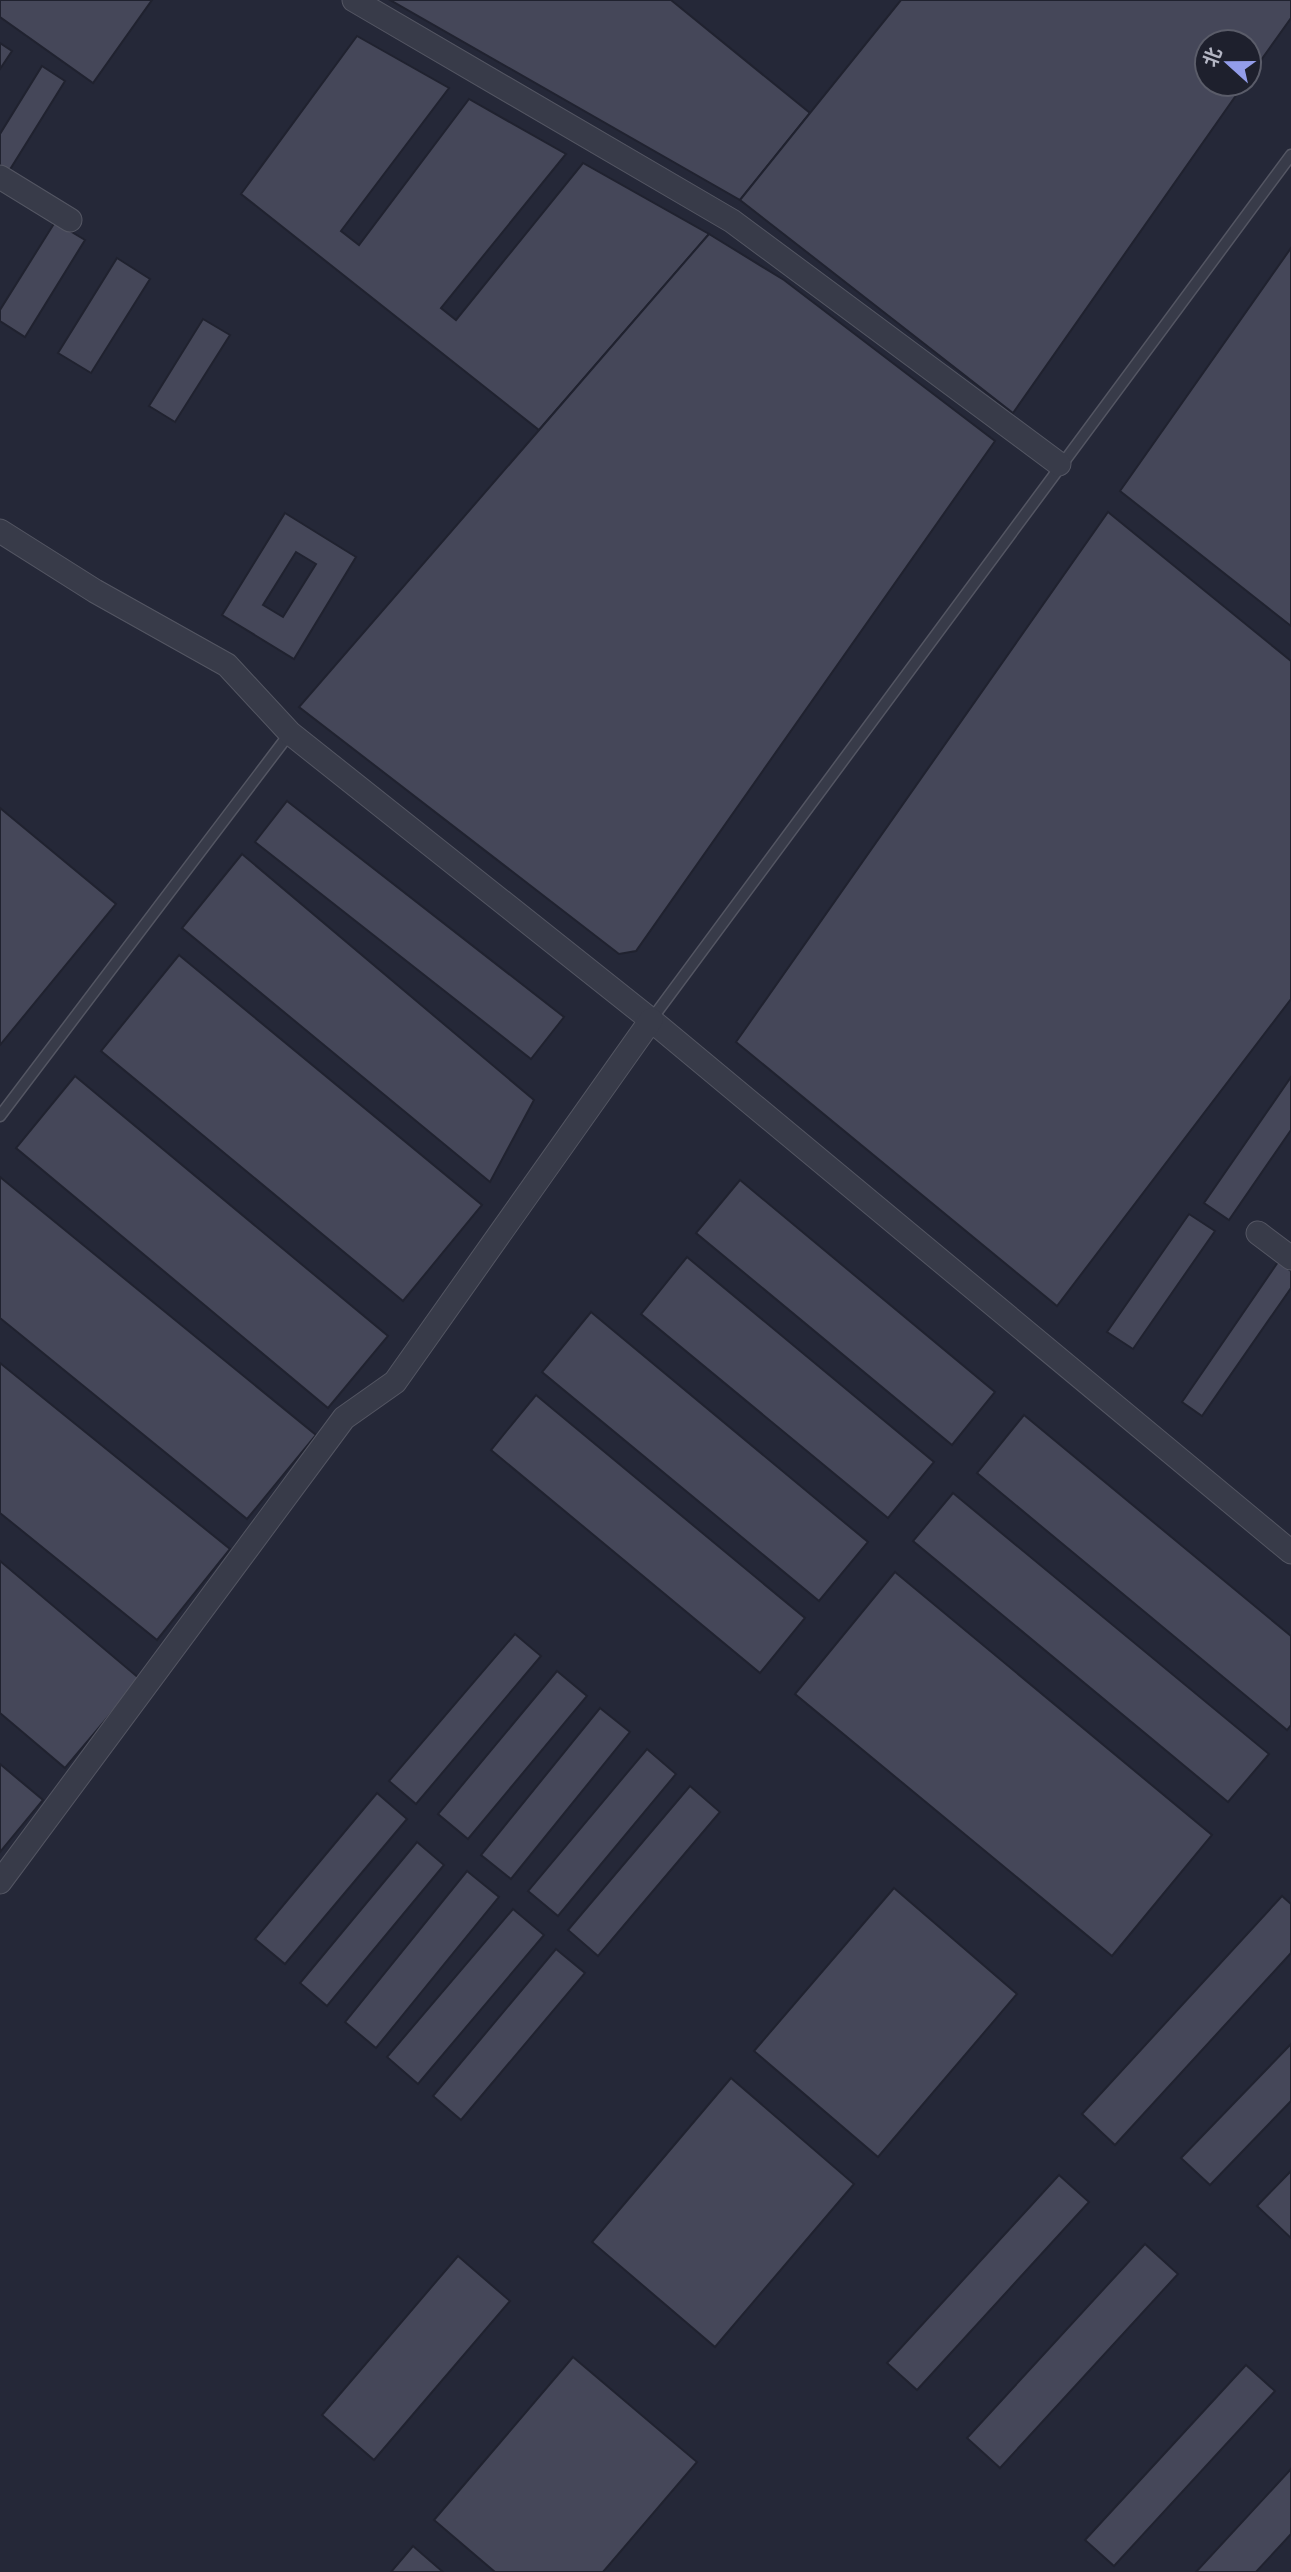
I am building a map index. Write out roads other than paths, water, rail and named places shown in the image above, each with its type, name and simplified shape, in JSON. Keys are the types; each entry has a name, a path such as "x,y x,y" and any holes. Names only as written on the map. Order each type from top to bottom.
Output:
{"street":[{"path":"354,0 732,221 1059,464"},
{"path":"0,177 70,220"},
{"path":"0,531 95,591 227,665 290,733 651,1020 1291,1552"},
{"path":"0,1882 344,1418 395,1382 651,1020"},
{"path":"1258,1233 1291,1258"}],"lane":[{"path":"651,1020 1059,464 1291,155"},
{"path":"0,1116 290,733"}]}
